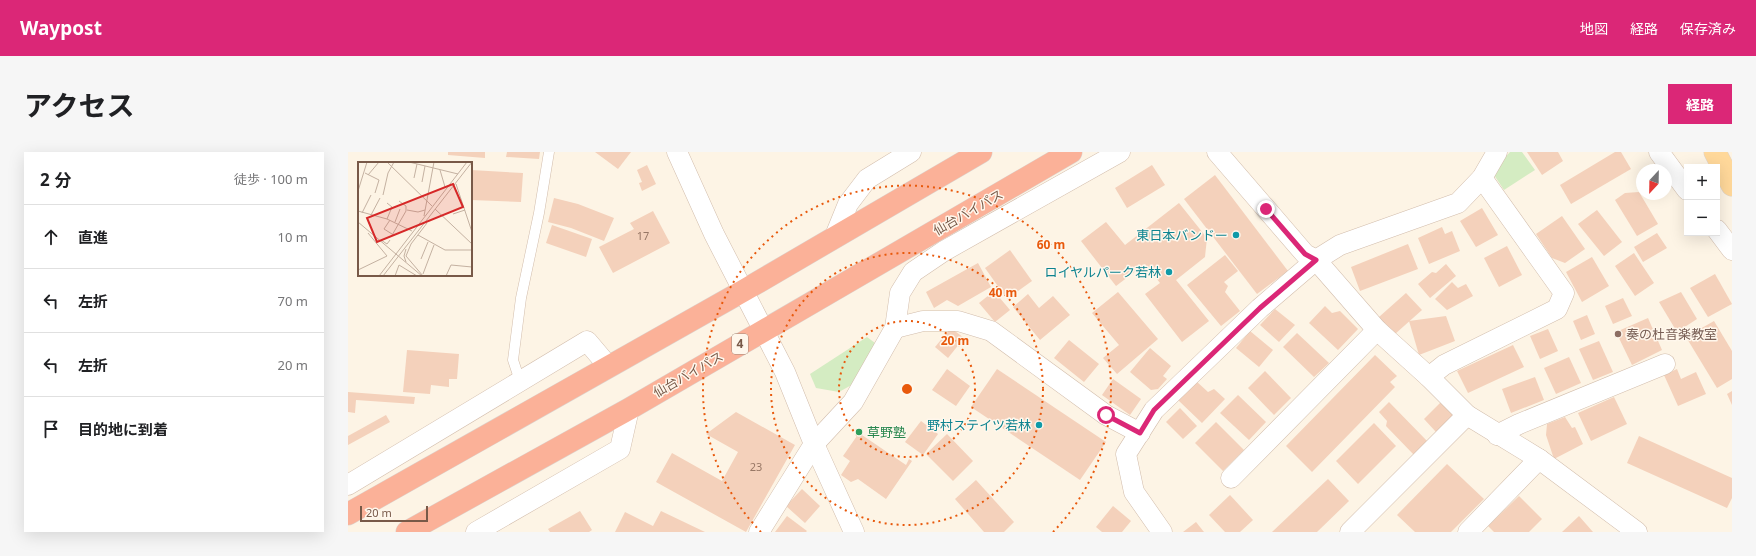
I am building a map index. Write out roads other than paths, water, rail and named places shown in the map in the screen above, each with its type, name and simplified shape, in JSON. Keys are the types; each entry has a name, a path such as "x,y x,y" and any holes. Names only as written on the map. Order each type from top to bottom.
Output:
{"highway":[{"path":"348,514 743,291 835,236 982,152"},
{"name":"仙台バイパス","path":"407,532 629,409 1071,152"}],"main road":[{"path":"1715,152 1732,185"}],"street":[{"path":"678,152 714,234 793,389 814,444 854,532"},
{"path":"835,236 848,204 867,179 911,152"},
{"path":"759,532 814,444 854,402 895,328 900,294 913,272 944,251 1120,152"},
{"path":"1217,152 1305,254 1316,260 1377,330 1429,377 1467,415 1497,435 1539,459 1636,532"},
{"path":"1162,532 1134,492 1126,454 1154,410 1260,308 1316,260 1340,245 1458,203 1482,178 1497,152"},
{"path":"1659,152 1684,186"},
{"path":"1429,377 1444,365 1557,309 1564,293 1482,178"},
{"path":"1720,234 1732,250"},
{"path":"895,328 923,321 958,321 991,332 1106,415 1140,433"},
{"path":"1231,478 1377,330"},
{"path":"348,485 587,341 609,367"},
{"path":"1497,435 1519,424 1665,364"},
{"path":"482,530 620,449 629,409"},
{"path":"1350,532 1467,415"},
{"path":"1468,532 1539,459"}],"lane":[{"path":"520,381 513,360 521,298 539,213 549,152"}],"place":[{"name":"東日本バンドー","path":"1236,235"},
{"name":"ロイヤルパーク若林","path":"1169,272"},
{"name":"奏の杜音楽教室","path":"1618,334"},
{"name":"野村ステイツ若林","path":"1039,425"},
{"name":"草野塾","path":"859,432"}]}
